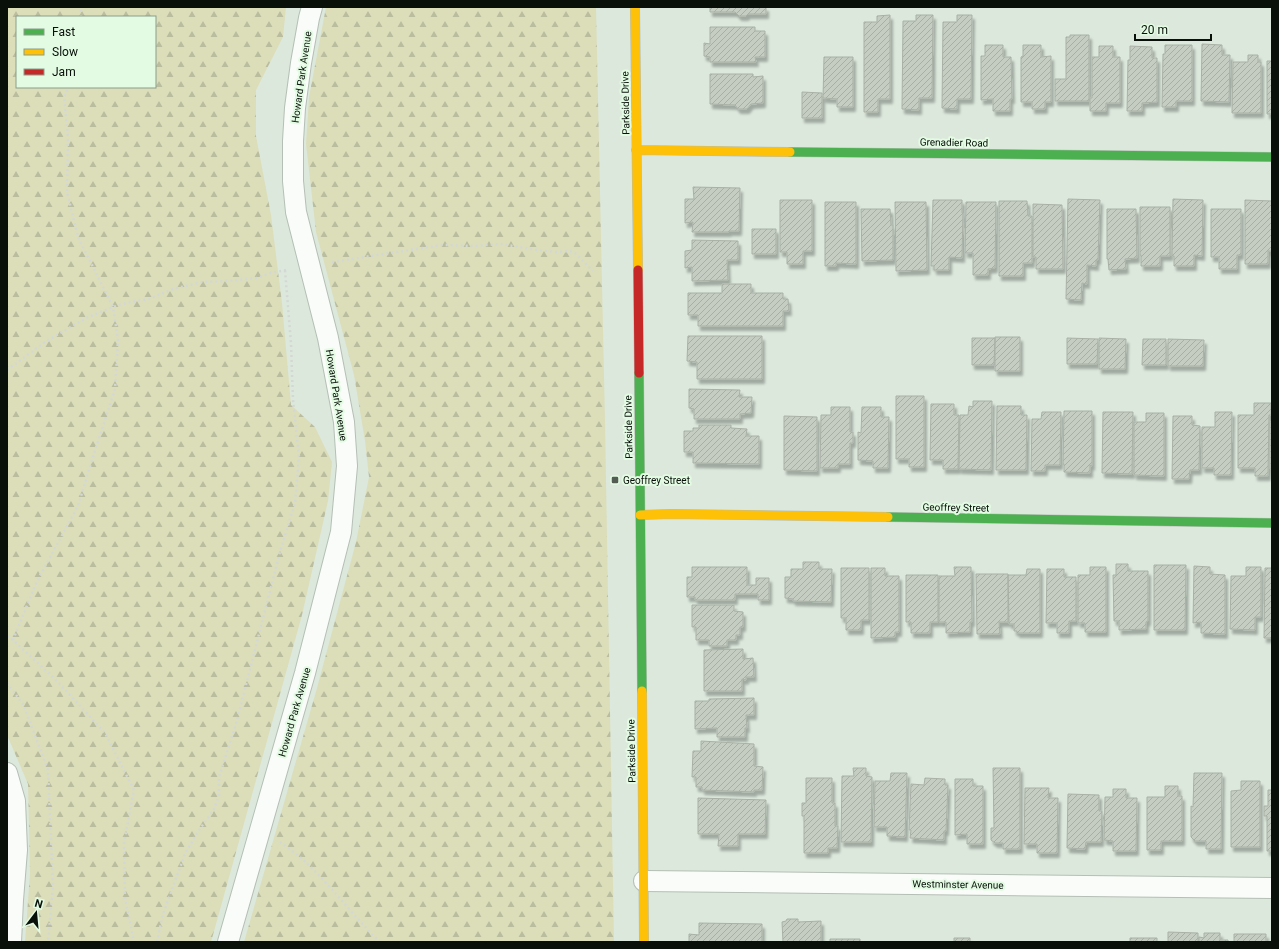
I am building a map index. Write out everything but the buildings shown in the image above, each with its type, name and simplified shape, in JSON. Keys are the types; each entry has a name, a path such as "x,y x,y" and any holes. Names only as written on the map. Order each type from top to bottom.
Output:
{"street":[{"name":"Howard Park Avenue","path":"228,942 305,673 341,532 347,466 344,422 328,338 296,212 293,181 295,108 301,63 312,7"},
{"name":"Parkside Drive","path":"635,7 644,942"},
{"name":"Grenadier Road","path":"636,150 1272,157"},
{"name":"Geoffrey Street","path":"640,515 671,514 1272,523"},
{"path":"7,773 15,801 17,850 11,942"},
{"name":"Westminster Avenue","path":"644,881 1272,888"}],"path":[{"path":"13,640 37,580 78,506 115,389 118,340 113,307 78,237 67,192 68,136 64,98 68,88"},
{"path":"157,942 163,914 185,854 199,830 213,811 219,796 219,777 236,724 281,548 296,503 300,457 293,400 291,343 285,270"},
{"path":"7,636 57,681 105,733 134,790 124,843 124,898 134,942"},
{"path":"7,683 23,704 48,770 53,886 48,942"},
{"path":"259,831 271,836 296,854 322,878 380,942"}],"green space":[{"path":"7,7 286,7 283,37 256,90 256,136 271,215 282,303 291,405 315,427 332,462 328,501 302,615 211,942 25,942 30,873 28,784 7,735"},
{"path":"326,7 596,7 614,942 244,942 317,688 356,542 369,477 365,441 354,375 316,232 306,144 309,97"}],"traffic: fast":[{"path":"790,152 1272,157"},
{"path":"639,373 642,691"},
{"path":"888,517 1272,523"}],"traffic: slow":[{"path":"635,7 638,270"},
{"path":"636,150 790,152"},
{"path":"640,515 671,514 888,517"},
{"path":"642,691 644,942"}],"traffic: jam":[{"path":"638,270 639,373"}],"place":[{"name":"Geoffrey Street","path":"615,480"}]}
